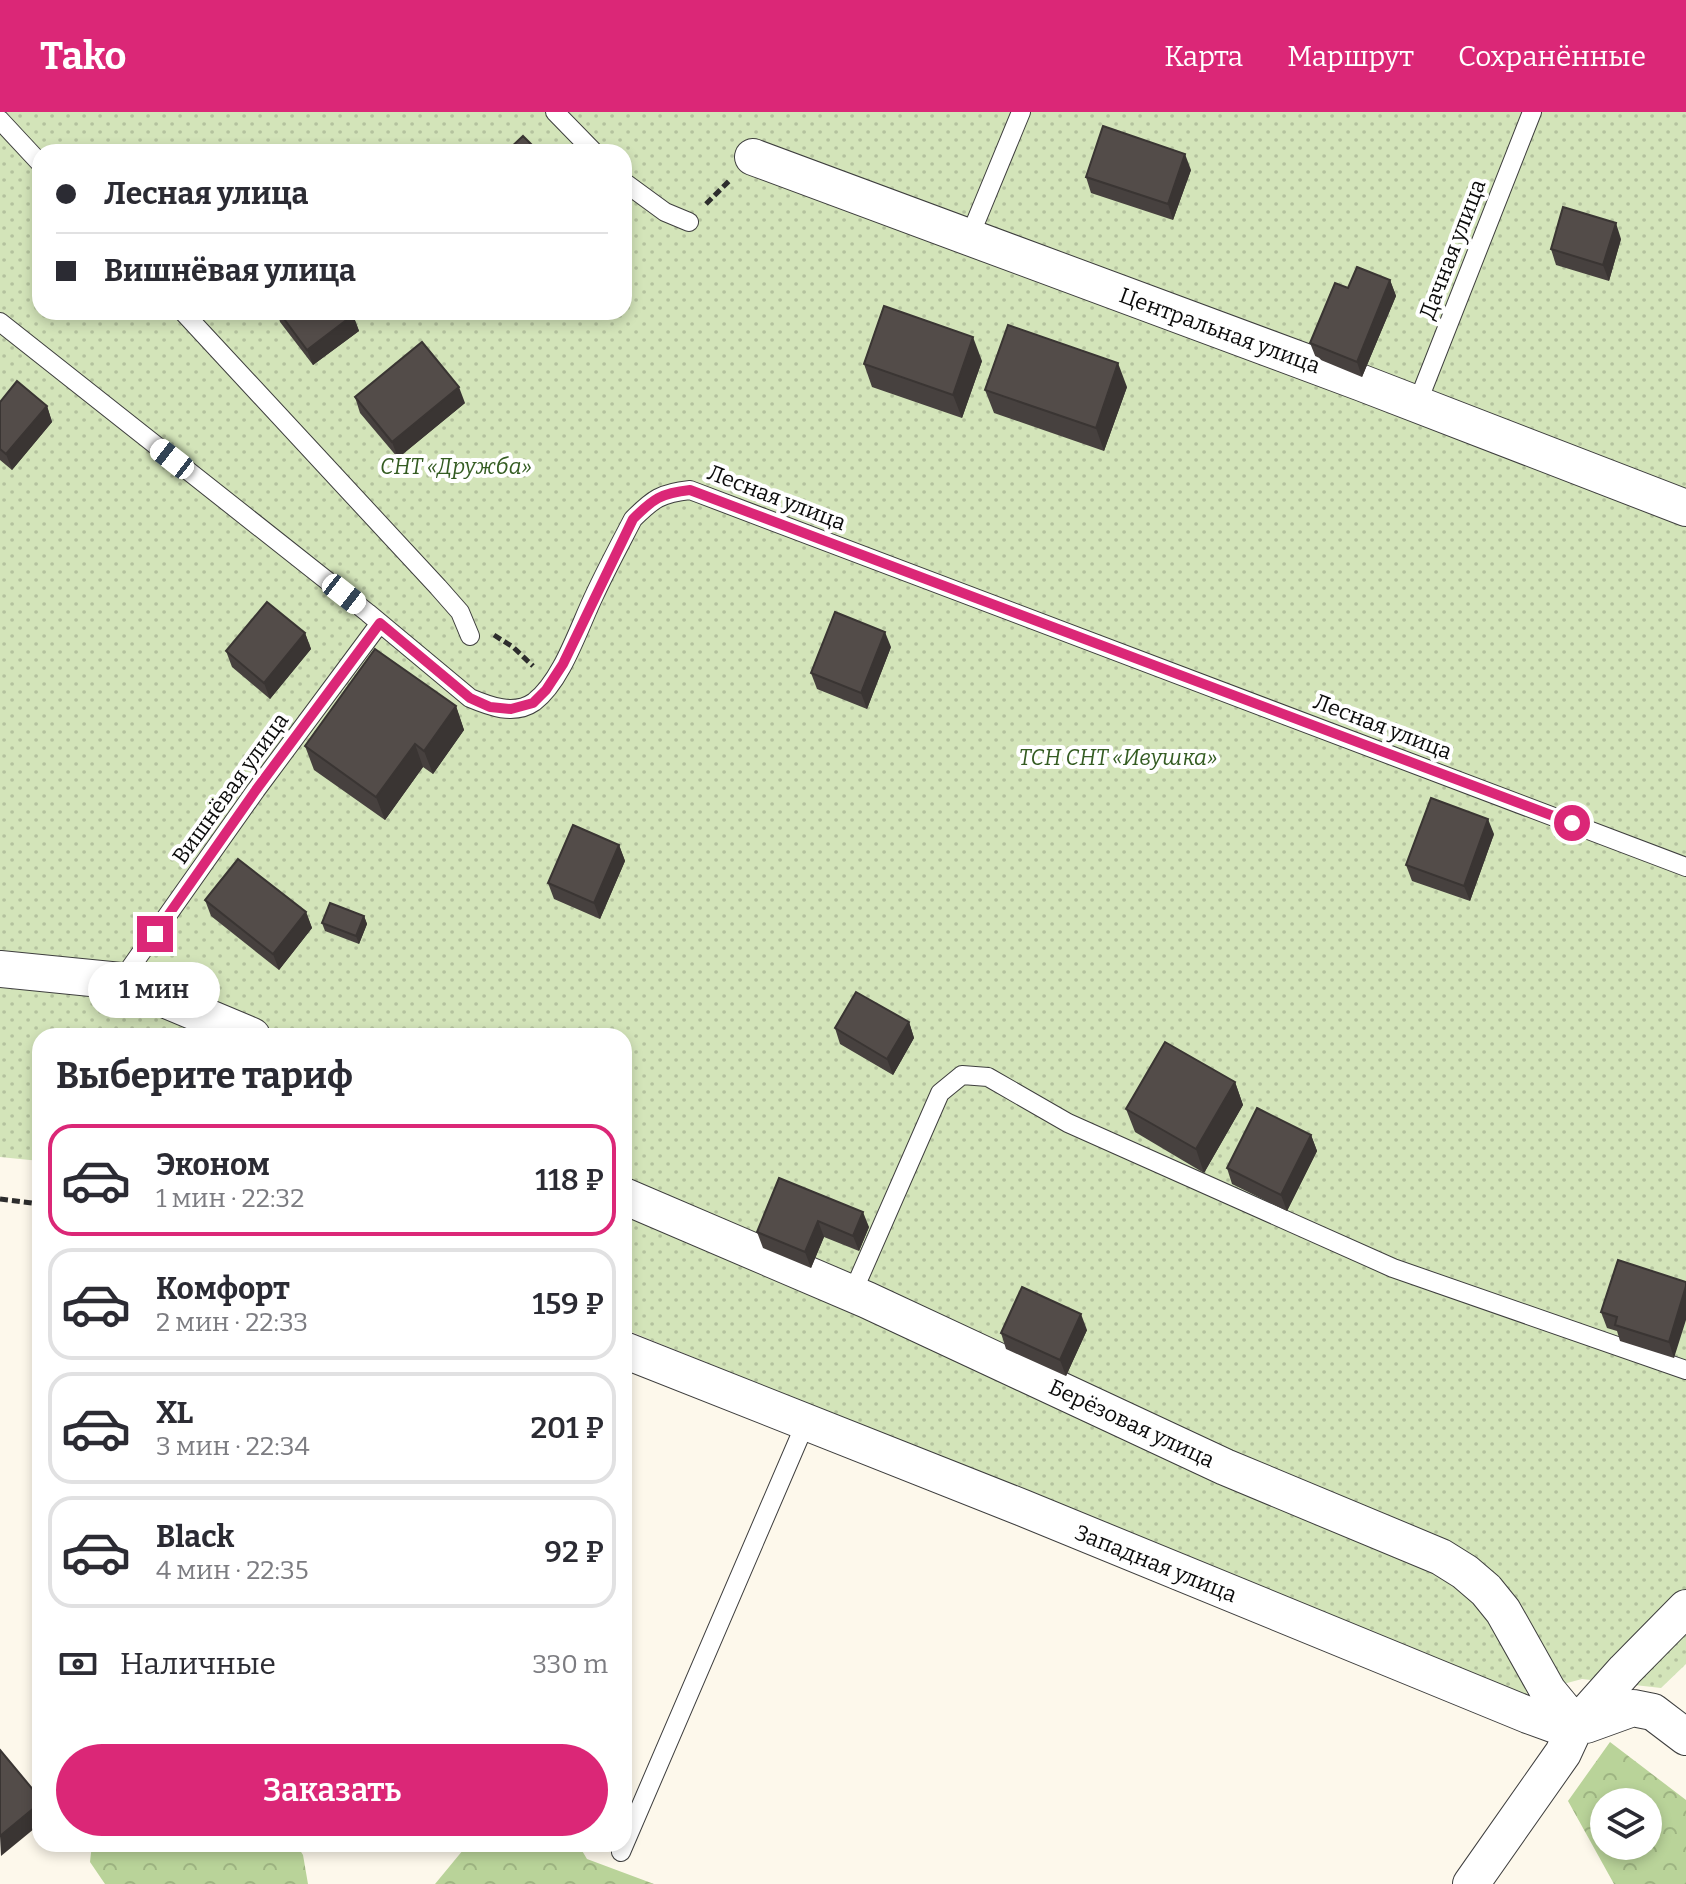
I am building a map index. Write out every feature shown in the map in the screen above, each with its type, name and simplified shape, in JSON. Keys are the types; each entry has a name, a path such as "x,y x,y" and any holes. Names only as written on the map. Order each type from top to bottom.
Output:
{"street":[{"name":"Центральная улица","path":"753,157 1417,404 1686,508"},
{"path":"0,969 121,981 233,1028"},
{"name":"Берёзовая улица","path":"632,1199 852,1294 1225,1467 1441,1557 1486,1590 1503,1611 1548,1691 1576,1725"},
{"name":"Западная улица","path":"632,1353 1528,1715 1553,1724 1586,1725 1633,1708 1653,1712 1686,1737"},
{"path":"1471,1884 1563,1753 1576,1725 1686,1608"}],"lane":[{"path":"555,112 586,144"},
{"path":"969,238 1021,112"},
{"name":"Дачная улица","path":"1417,404 1532,112"},
{"path":"0,120 32,154"},
{"path":"632,188 665,212 689,222"},
{"path":"190,320 438,587 460,612 467,628"},
{"name":"Лесная улица","path":"2,329 380,623 470,698 490,707 511,709 533,703 563,664 633,519 650,502 665,493 690,490 1686,867"},
{"name":"Вишнёвая улица","path":"121,981 256,790 380,623"},
{"path":"852,1294 940,1093 962,1075 988,1077 1068,1123 1393,1268 1686,1370"},
{"path":"632,1826 806,1422"}],"path":[{"path":"689,222 753,157"},
{"path":"467,628 513,647 551,682"},
{"path":"0,1199 32,1203"}],"green space":[{"name":"ТСН СНТ «Ивушка»","path":"0,112 1686,112 1686,1664 1661,1688 1582,1679 1522,1695 632,1332 632,1028 32,1028 32,1160 0,1157"},
{"path":"1610,1742 1686,1800 1686,1884 1614,1884 1601,1860 1662,1860 1662,1788 1590,1788 1590,1841 1568,1801"},
{"path":"91,1852 301,1852 308,1884 105,1884 90,1862"},
{"path":"461,1852 583,1852 587,1859 654,1884 435,1884"}],"building":[{"path":"1103,126 1185,154 1168,204 1086,177"},
{"path":"523,136 531,144 514,144"},
{"path":"1563,207 1616,223 1603,265 1551,249"},
{"path":"1357,267 1390,280 1357,362 1310,343 1335,283 1348,288"},
{"path":"884,306 973,337 953,395 864,364"},
{"path":"285,320 346,320 307,350"},
{"path":"1008,325 1118,363 1096,428 985,390"},
{"path":"422,342 459,387 392,442 355,397"},
{"path":"17,381 47,406 6,454 0,449 0,402"},
{"path":"267,602 305,633 264,683 226,651"},
{"path":"835,612 885,632 861,693 811,673"},
{"path":"375,649 456,706 424,751 415,744 376,797 305,746"},
{"path":"1431,798 1488,819 1464,886 1406,865"},
{"path":"573,825 619,845 594,903 548,883"},
{"path":"238,859 306,912 273,954 205,900"},
{"path":"330,903 364,916 356,936 322,923"},
{"path":"856,992 909,1022 887,1059 835,1028"},
{"path":"1165,1042 1235,1082 1196,1149 1126,1109"},
{"path":"1257,1108 1311,1135 1281,1195 1227,1168"},
{"path":"779,1178 863,1212 853,1236 818,1221 805,1252 757,1232"},
{"path":"1618,1260 1686,1282 1669,1342 1615,1325 1617,1317 1601,1312"},
{"path":"1022,1287 1081,1314 1060,1360 1001,1333"},
{"path":"0,1750 32,1788 32,1810 0,1836"}],"route":[{"path":"155,934 256,790 380,623 470,698 490,707 511,709 533,703 563,664 633,519 650,502 665,493 690,490 1572,823"}],"park label":[{"name":"СНТ «Дружба»","path":"456,466"}]}
